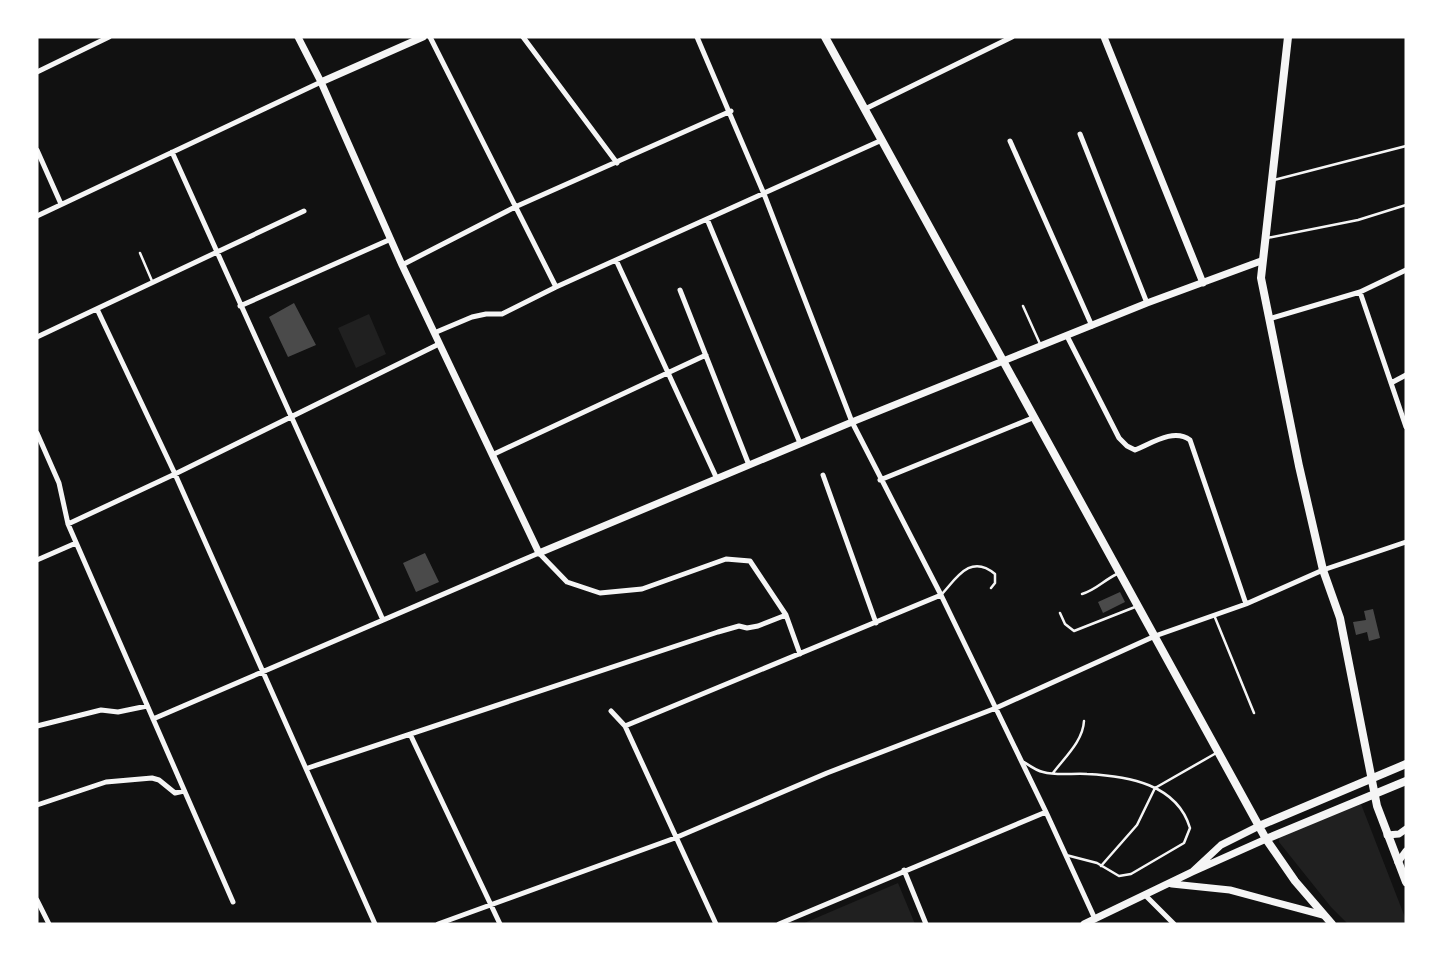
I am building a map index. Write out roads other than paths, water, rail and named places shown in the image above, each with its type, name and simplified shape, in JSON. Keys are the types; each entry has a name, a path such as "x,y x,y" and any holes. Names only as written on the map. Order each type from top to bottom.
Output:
{"main road":[{"path":"825,37 1266,839 1332,924"},
{"path":"1288,37 1261,278 1299,466 1324,570 1340,618 1377,806 1406,882"},
{"path":"1259,826 1406,764"},
{"path":"1266,839 1406,781"}],"street":[{"path":"37,72 109,37"},
{"path":"298,37 321,82 439,344 540,553 567,582 600,593 642,589 726,559 750,561 786,615 800,654"},
{"path":"37,216 423,37"},
{"path":"430,37 556,287"},
{"path":"523,37 617,163"},
{"path":"697,37 764,194 852,422 941,595 1095,919"},
{"path":"865,109 1012,37"},
{"path":"1104,37 1203,282"},
{"path":"402,265 515,207 730,111"},
{"path":"1080,134 1147,303"},
{"path":"434,333 472,317 502,314 882,140"},
{"path":"1010,141 1092,326"},
{"path":"37,150 61,204"},
{"path":"172,152 383,620"},
{"path":"37,337 304,211"},
{"path":"707,219 800,443"},
{"path":"240,306 391,239"},
{"path":"617,260 717,479"},
{"path":"153,719 800,443 1147,303 1261,261"},
{"path":"1269,319 1360,292 1406,270"},
{"path":"680,289 749,465"},
{"path":"1360,292 1406,427"},
{"path":"97,309 175,474 375,924"},
{"path":"1067,336 1119,438 1127,446 1135,450 1174,434 1183,434 1190,440 1246,604"},
{"path":"68,524 439,344"},
{"path":"492,454 706,355"},
{"path":"1391,383 1406,375"},
{"path":"880,480 1035,417"},
{"path":"37,433 59,483 68,524 233,902"},
{"path":"823,475 876,623"},
{"path":"438,924 675,838 827,773 996,708 1155,636 1246,604 1324,570 1406,542"},
{"path":"37,560 76,543"},
{"path":"625,726 941,595"},
{"path":"307,768 718,632 739,626 758,626 786,615"},
{"path":"37,726 101,710 118,712 147,706"},
{"path":"611,712 625,726 716,924"},
{"path":"410,734 500,924"},
{"path":"37,805 106,782 152,778 159,780 175,793 184,791"},
{"path":"779,924 1046,812"},
{"path":"1192,872 1222,845 1259,826"},
{"path":"1387,835 1406,830"},
{"path":"1084,924 1266,839"},
{"path":"1398,862 1406,851"},
{"path":"904,870 926,924"},
{"path":"1172,884 1230,890 1323,915"},
{"path":"1146,896 1174,924"},
{"path":"37,900 49,924"},
{"path":"1105,915 1107,924"}],"lane":[{"path":"1270,181 1406,146"},
{"path":"1264,238 1358,219 1406,205"},
{"path":"140,253 152,281"},
{"path":"1023,306 1041,346"},
{"path":"941,595 956,576 966,569 977,567 987,567 995,574 995,583 991,588"},
{"path":"1082,593 1094,590 1105,579 1120,573"},
{"path":"1060,612 1065,624 1074,631 1138,605"},
{"path":"1214,615 1254,713"},
{"path":"1053,773 1067,752 1082,737 1084,721"},
{"path":"1101,866 1137,825 1155,788 1218,752"},
{"path":"1021,761 1042,772 1117,778 1155,788 1170,796 1186,813 1190,828 1184,843 1131,874 1119,876 1101,866 1066,855"}]}
